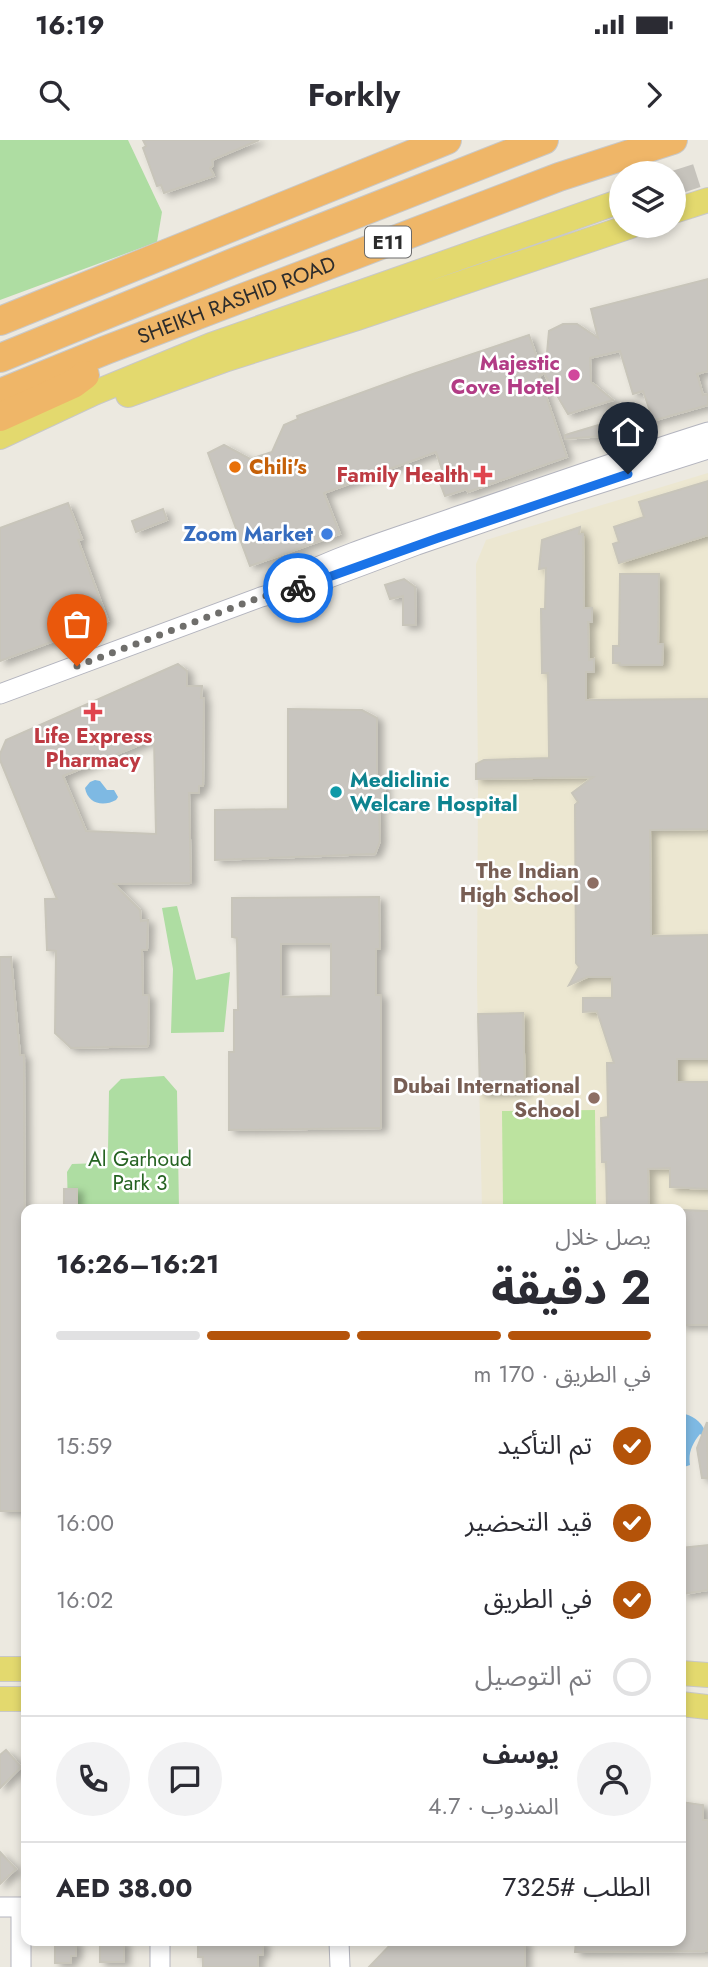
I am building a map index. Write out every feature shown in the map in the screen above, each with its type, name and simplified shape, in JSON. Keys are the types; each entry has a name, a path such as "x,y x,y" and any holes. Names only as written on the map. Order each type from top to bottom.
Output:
{"highway":[{"path":"0,321 447,140"},
{"name":"SHEIKH RASHID ROAD","path":"0,358 544,140"},
{"name":"SHEIKH RASHID ROAD","path":"0,393 559,177 673,140"},
{"path":"0,417 73,384 99,362 106,350"}],"main road":[{"path":"686,207 708,200"},
{"path":"0,437 141,373 211,345 609,205"},
{"path":"37,420 91,410 227,359 609,233"},
{"path":"0,1669 21,1669"},
{"path":"686,1673 708,1675"},
{"path":"0,1699 21,1699"},
{"path":"686,1705 708,1707"}],"street":[{"path":"261,597 315,569 362,551 605,464 708,432"},
{"path":"0,694 261,597 321,581 438,538 708,449"},
{"path":"0,1907 21,1906"},
{"path":"21,1967 22,1946"},
{"path":"160,1946 160,1967"},
{"path":"339,1946 340,1967"},
{"path":"351,1946 352,1967"}],"shaded area":[{"path":"708,473 708,1264 686,1265 686,1204 482,1204 477,986 476,564 486,540"}],"green space":[{"path":"0,140 128,140 162,212 157,242 0,300"},
{"path":"177,906 196,980 230,972 224,1032 171,1033 173,969 162,908"},
{"name":"Al Garhoud Park 3","path":"164,1076 177,1091 179,1204 68,1204 67,1172 72,1164 100,1163 108,1150 109,1091 121,1079"},
{"path":"595,1110 596,1204 503,1204 502,1111"}],"water":[{"path":"95,780 100,781 107,790 114,790 118,797 116,800 97,803 89,798 85,788"},
{"path":"686,1414 696,1419 705,1431 693,1445 690,1465 686,1466"}],"building":[{"path":"143,140 259,140 212,160 213,166 210,168 214,176 164,193 161,185 157,186 143,148 146,146"},
{"path":"708,279 708,371 697,374 703,395 708,394 708,405 649,422 646,412 650,411 643,391 633,394 620,351 590,358 591,382 613,400 568,414 545,375 549,331 563,324 577,324 598,338 591,309"},
{"path":"529,335 543,374 539,376 567,457 468,492 467,489 445,496 440,483 446,481 436,452 324,493 340,534 250,566 208,453 224,445 250,459 272,452 284,425 298,419 297,416"},
{"path":"629,416 631,419 603,436 565,439 565,435"},
{"path":"708,481 708,535 619,563 613,544 619,542 614,527 644,517 639,502"},
{"path":"68,503 82,539 78,540 108,621 0,661 0,528"},
{"path":"163,509 167,520 136,532 132,521"},
{"path":"580,527 579,534 583,534 584,608 592,608 592,622 588,622 589,660 594,659 594,672 586,672 586,700 708,699 708,829 650,830 651,936 708,935 708,1059 677,1059 677,1082 708,1082 708,1189 670,1187 670,1168 648,1169 649,1204 607,1204 601,1118 608,1117 607,1063 614,1063 597,1011 583,1012 583,998 612,998 612,977 587,977 569,985 579,967 576,963 575,805 578,802 572,793 593,777 476,779 476,764 484,760 549,758 548,673 542,673 541,609 545,609 546,568 539,569 542,540"},
{"path":"620,574 659,574 658,644 663,644 662,665 613,663 613,646 619,646"},
{"path":"404,579 415,587 416,625 403,625 403,596 390,599 385,585"},
{"path":"178,664 187,671 187,686 202,686 203,786 199,786 199,793 189,793 191,883 114,884 140,910 141,921 148,920 147,950 142,950 143,995 149,995 148,1046 71,1048 55,1033 56,951 47,950 45,899 57,899 0,760 6,740","holes":["154,739 156,834 86,831 63,776"]},
{"name":"Mediclinic Welcare Hospital","path":"288,709 362,710 377,718 377,780 384,780 385,805 379,805 380,841 375,854 215,860 215,810 288,809"},
{"path":"379,897 380,949 376,949 376,995 381,995 381,1128 229,1130 229,1052 234,1052 234,1010 238,1010 237,938 232,937 232,898","holes":["281,944 331,944 331,996 281,997"]},
{"path":"0,957 11,957 20,1055 24,1055 21,1511 0,1511"},
{"path":"523,1013 525,1092 480,1093 478,1014"},
{"path":"64,1189 77,1189 77,1204 64,1204"},
{"path":"686,1210 708,1211 708,1325 686,1325"},
{"path":"707,1422 708,1478 702,1478 697,1448"},
{"path":"708,1545 708,1590 686,1594 686,1547"},
{"path":"6,1750 21,1767 0,1788 0,1755"},
{"path":"686,1803 703,1805 703,1820 708,1820 708,1951 575,1952 576,1946 686,1946"},
{"path":"0,1852 16,1869 0,1884"},
{"path":"55,1946 76,1946 76,1956 71,1956 71,1963 55,1963"},
{"path":"100,1946 124,1946 124,1962 100,1962"},
{"path":"198,1946 263,1946 263,1955 258,1955 258,1967 203,1967 203,1957 198,1957"},
{"path":"389,1946 525,1946 525,1967 369,1967"}],"tunnel":[{"path":"686,179 708,172"}],"way so far":[{"path":"77,666 261,597 298,588"}],"place":[{"name":"Majestic Cove Hotel","path":"574,375"},
{"name":"Chili's","path":"235,467"},
{"name":"Family Health","path":"483,475"},
{"name":"Zoom Market","path":"327,534"},
{"name":"Life Express Pharmacy","path":"93,712"},
{"name":"Mediclinic Welcare Hospital","path":"336,792"},
{"name":"The Indian High School","path":"593,883"},
{"name":"Dubai International School","path":"594,1098"}],"route":[{"path":"298,588 628,474"}]}
